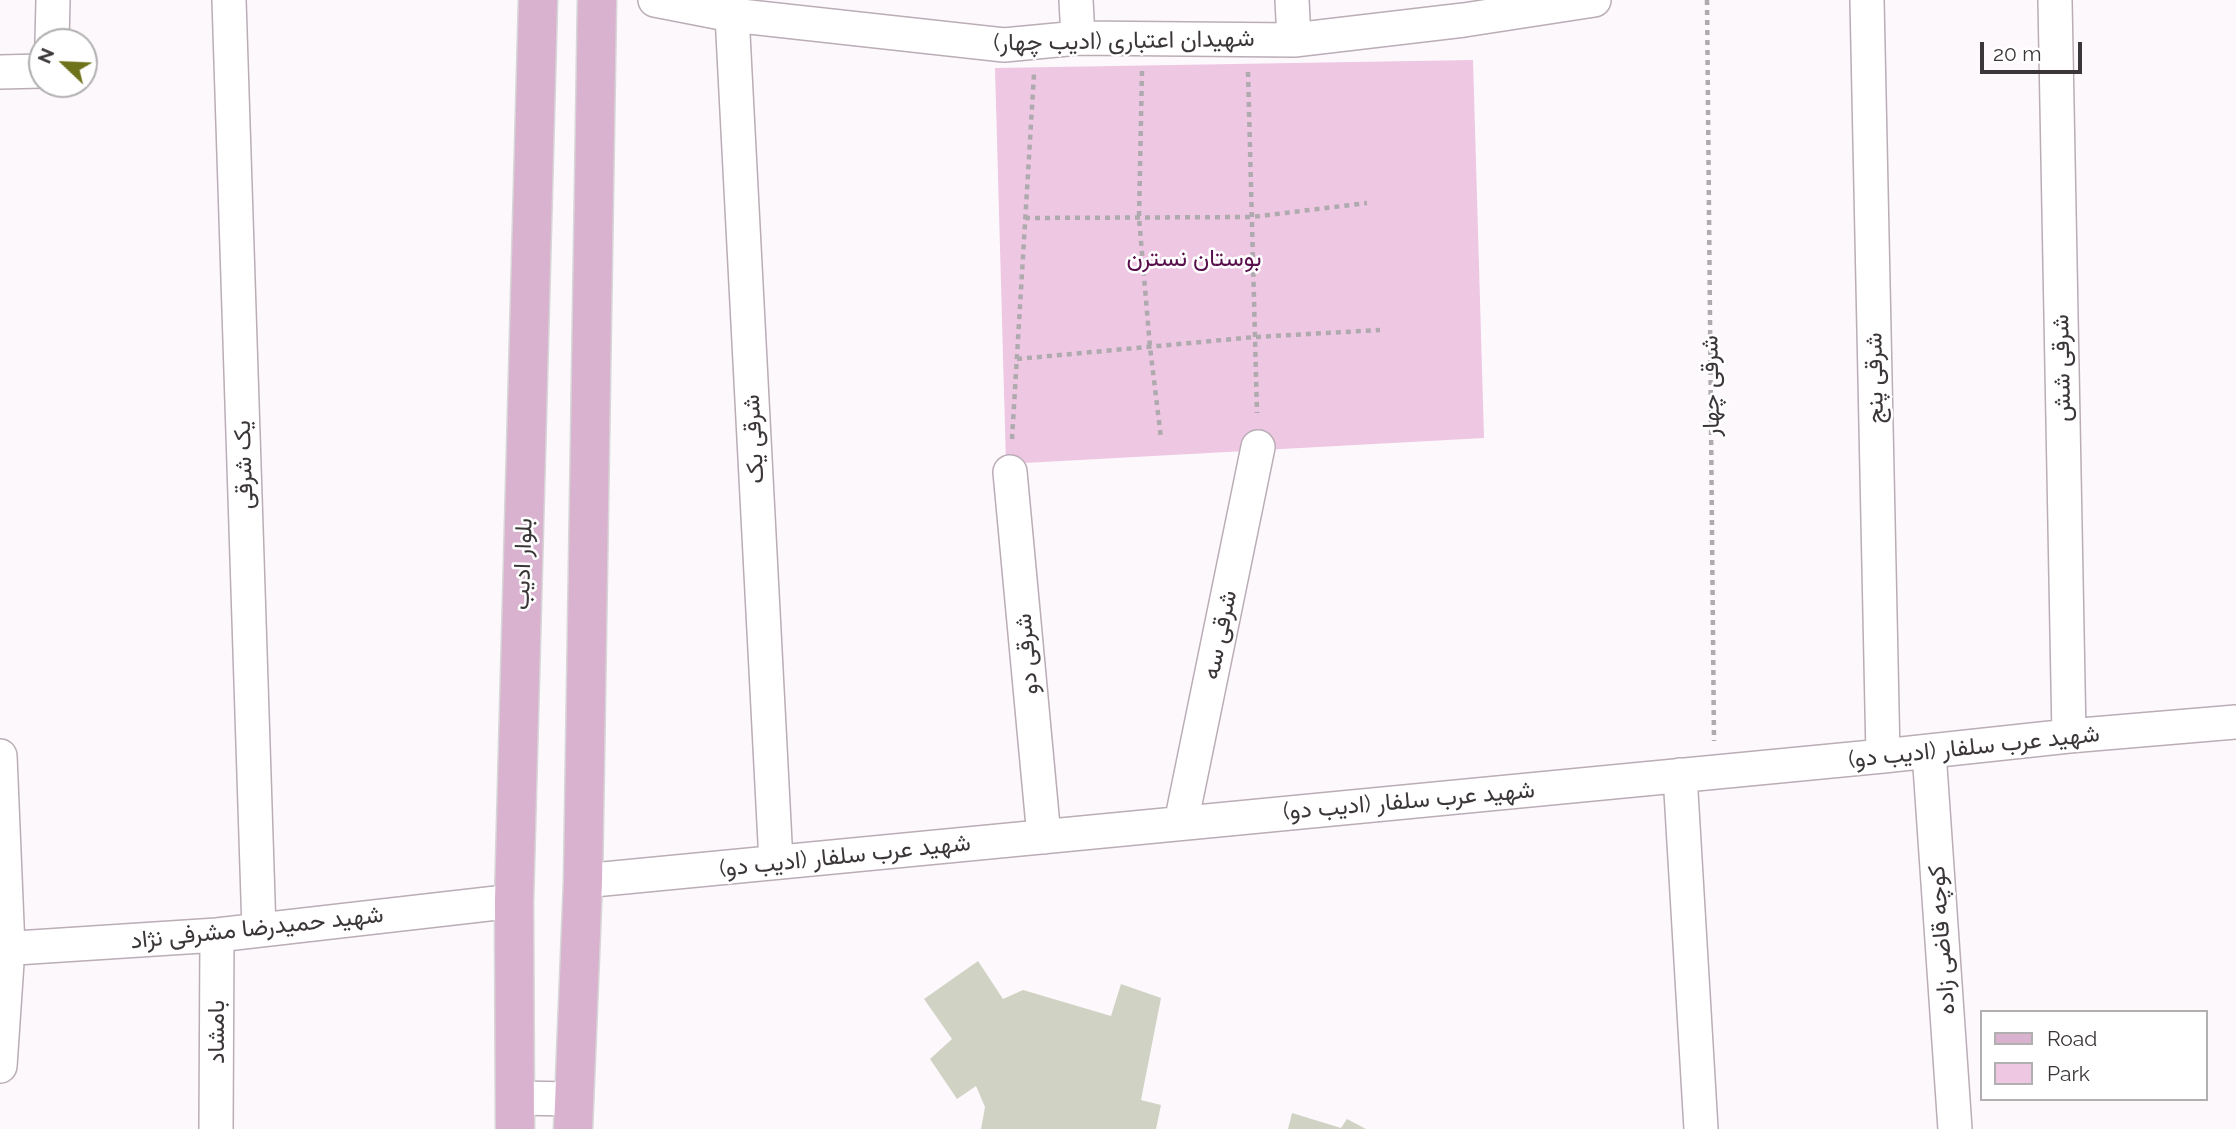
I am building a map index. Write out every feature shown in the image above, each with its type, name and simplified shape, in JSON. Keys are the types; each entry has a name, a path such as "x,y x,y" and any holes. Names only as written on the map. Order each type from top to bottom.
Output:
{"main road":[{"name":"بلوار ادیب","path":"515,1113 514,901 538,0"},
{"path":"574,1114 583,881 597,0"}],"street":[{"path":"52,28 53,0"},
{"name":"یک شرقی","path":"229,0 259,930"},
{"name":"شهیدان اعتباری (ادیب چهار)","path":"655,0 732,15 1004,45 1078,38 1294,40 1463,10 1594,0"},
{"path":"1076,0 1078,38"},
{"path":"1292,0 1294,40"},
{"name":"شرقی پنج","path":"1867,0 1883,756"},
{"name":"شرقی شش","path":"2055,0 2069,736"},
{"name":"شرقی یک","path":"732,15 776,862"},
{"path":"0,72 28,71"},
{"name":"شرقی سه","path":"1181,823 1258,447"},
{"name":"شرقی دو","path":"1010,472 1044,836"},
{"name":"شهید عرب سلفار (ادیب دو)","path":"583,881 2236,722"},
{"name":"کوچه قاضی زاده","path":"1929,752 1955,1129"},
{"path":"0,757 4,949 0,1066"},
{"path":"1680,775 1701,1129"},
{"name":"شهید حمیدرضا مشرفی نژاد","path":"4,949 217,935 514,901"},
{"name":"بامشاد","path":"216,1129 217,935"},
{"path":"515,1113 574,1114"}],"path":[{"name":"شرقی چهار","path":"1707,0 1714,772"},
{"path":"1143,38 1139,218 1161,438"},
{"path":"1247,40 1258,447"},
{"path":"1010,472 1035,41"},
{"path":"1025,218 1252,217 1367,203"},
{"path":"1017,359 1255,337 1380,330"}],"green space":[{"name":"بوستان نسترن","path":"1473,60 1484,438 1006,464 995,68"}],"building":[{"path":"978,961 1003,999 1023,990 1111,1016 1121,984 1161,998 1141,1100 1161,1105 1156,1129 981,1129 985,1107 976,1086 957,1099 930,1059 952,1039 924,999"},
{"path":"1292,1113 1341,1128 1347,1119 1366,1129 1288,1129"}]}
